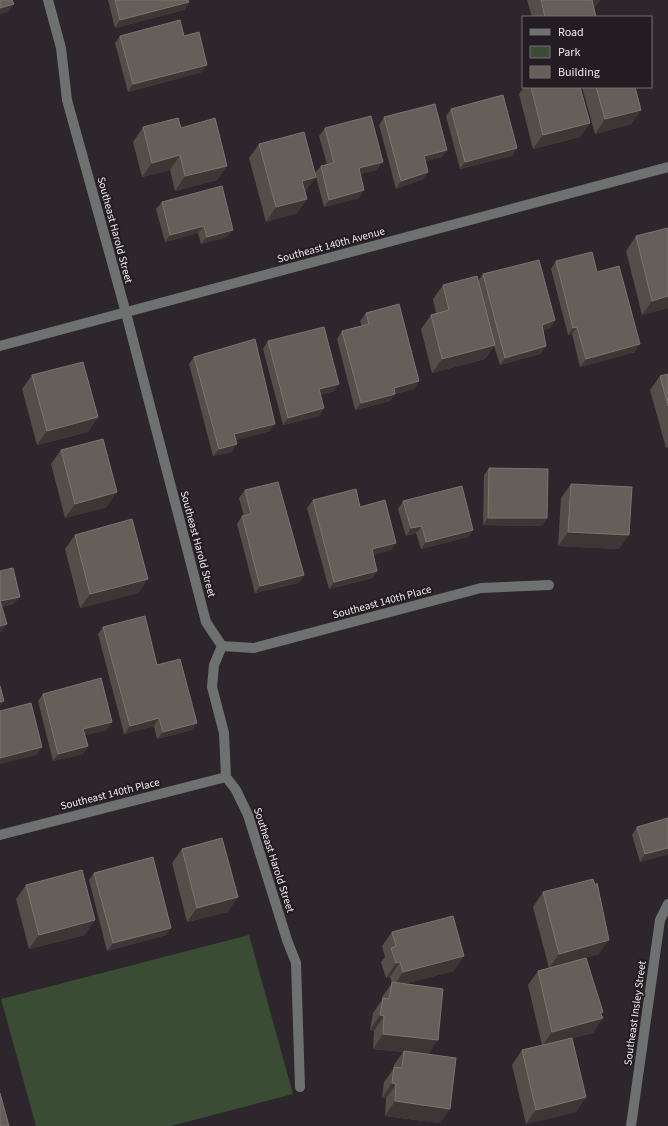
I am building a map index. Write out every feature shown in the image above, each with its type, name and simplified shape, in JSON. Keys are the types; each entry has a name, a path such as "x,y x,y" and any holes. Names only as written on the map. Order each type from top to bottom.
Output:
{"street":[{"name":"Southeast Harold Street","path":"48,0 61,48 67,100 126,313 206,622 222,646"},
{"name":"Southeast 140th Avenue","path":"0,346 668,167"},
{"name":"Southeast 140th Place","path":"222,646 254,648 481,588 549,586"},
{"path":"222,646 214,665 212,687 224,733 226,777"},
{"name":"Southeast Harold Street","path":"226,777 236,790 248,815 287,940 296,963 300,1087"},
{"name":"Southeast 140th Place","path":"0,835 226,777"},
{"name":"Southeast Insley Street","path":"631,1126 660,920 668,904"}],"green space":[{"path":"249,935 293,1094 171,1126 36,1126 1,999"}],"building":[{"path":"0,0 12,0 14,4 0,8"},
{"path":"115,0 188,0 189,2 120,20"},
{"path":"541,0 592,0 596,16 545,16"},
{"path":"180,20 184,36 199,32 207,65 133,84 120,36"},
{"path":"531,88 580,88 590,123 543,135"},
{"path":"596,88 635,88 641,110 605,119"},
{"path":"503,95 517,148 465,162 451,109"},
{"path":"435,104 447,150 424,156 428,172 401,181 384,117"},
{"path":"371,116 383,162 359,168 364,190 329,200 321,166 334,163 325,128"},
{"path":"178,118 181,128 215,118 227,166 185,176 180,155 152,163 143,127"},
{"path":"304,132 316,177 302,181 307,199 276,207 259,144"},
{"path":"222,186 233,230 207,237 204,226 170,235 162,202"},
{"path":"668,228 668,296 652,301 636,236"},
{"path":"592,252 597,272 619,266 640,344 586,359 577,327 573,328 556,261"},
{"path":"539,260 555,320 542,325 546,346 505,358 483,274"},
{"path":"477,276 495,345 442,359 431,315 449,310 443,285"},
{"path":"399,304 419,381 394,388 395,394 361,403 342,331 369,324 366,313"},
{"path":"324,327 339,384 319,389 324,408 288,418 268,341"},
{"path":"255,339 275,424 234,434 237,444 219,449 194,357"},
{"path":"83,362 98,417 47,431 32,375"},
{"path":"668,374 668,406 660,376"},
{"path":"103,439 117,492 75,504 61,450"},
{"path":"489,468 548,469 547,518 488,518"},
{"path":"278,482 304,575 260,586 242,516 251,514 245,490"},
{"path":"571,484 632,487 629,535 568,532"},
{"path":"462,486 473,530 426,542 422,526 411,528 403,501"},
{"path":"356,489 360,507 385,500 396,543 372,549 377,571 334,582 313,500"},
{"path":"132,519 148,579 90,594 75,535"},
{"path":"13,568 20,597 0,601 0,571"},
{"path":"0,601 7,624 0,626"},
{"path":"145,616 157,665 180,659 197,723 163,732 159,718 130,726 103,627"},
{"path":"101,678 112,722 83,729 88,746 58,754 43,694"},
{"path":"0,686 4,701 0,702"},
{"path":"31,703 42,747 0,758 0,711"},
{"path":"668,818 668,848 645,854 637,827"},
{"path":"222,838 238,897 197,908 182,849"},
{"path":"153,857 171,928 113,943 94,873"},
{"path":"82,870 95,920 39,935 26,885"},
{"path":"593,879 595,885 597,883 609,940 559,954 543,892"},
{"path":"453,916 464,956 403,972 400,962 396,963 391,948 396,946 392,932"},
{"path":"586,958 603,1012 600,1013 603,1018 552,1032 538,971"},
{"path":"392,982 443,989 438,1040 383,1034 384,1016 380,1015 383,998 389,999"},
{"path":"572,1038 586,1097 536,1110 522,1050"},
{"path":"404,1051 456,1058 450,1109 395,1101 396,1084 392,1083 394,1067 402,1068"},
{"path":"0,1093 9,1126 0,1126"}]}
